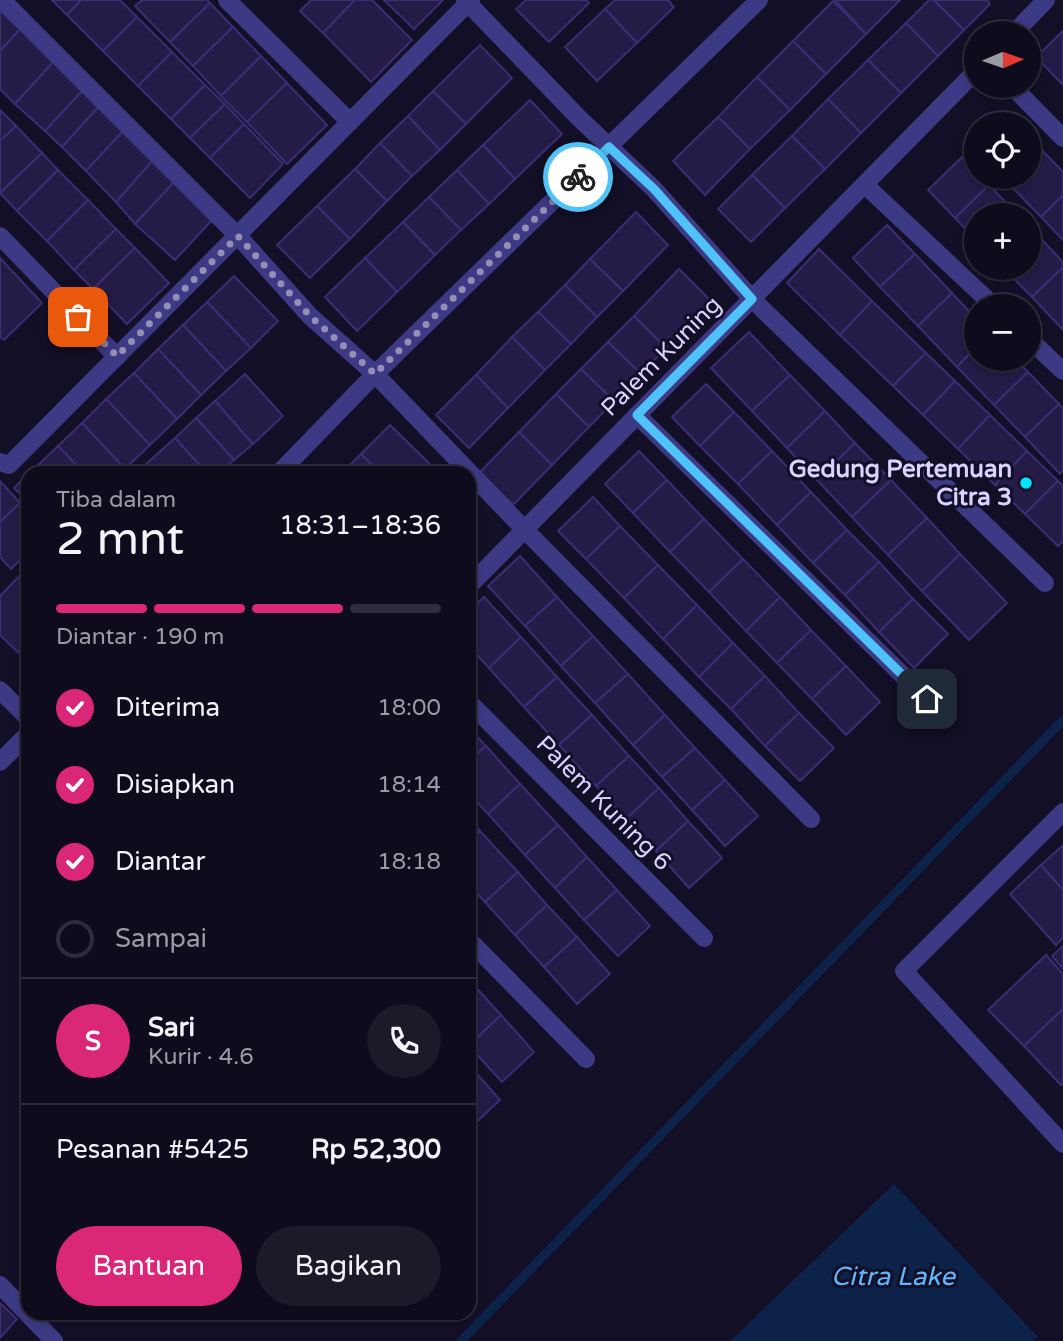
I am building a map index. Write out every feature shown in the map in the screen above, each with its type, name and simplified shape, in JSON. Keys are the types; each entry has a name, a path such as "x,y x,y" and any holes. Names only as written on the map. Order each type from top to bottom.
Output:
{"street":[{"path":"2,0 238,236 310,316 375,374 463,466"},
{"path":"227,0 350,122"},
{"path":"286,466 375,374 759,0"},
{"path":"1026,21 1046,0"},
{"path":"5,463 238,236 468,1 609,147 654,189 752,299 1045,583"},
{"name":"Palem Kuning","path":"476,579 964,83"},
{"path":"1024,98 1063,138"},
{"path":"864,185 981,294"},
{"path":"0,236 117,356"},
{"path":"1041,350 1063,371"},
{"path":"637,415 927,699"},
{"path":"476,479 811,819"},
{"path":"0,690 21,711"},
{"name":"Palem Kuning 6","path":"476,709 704,938"},
{"path":"0,762 21,741"},
{"path":"1063,812 904,971 1063,1144"},
{"path":"476,947 586,1059"},
{"path":"0,1285 21,1307"},
{"path":"33,1320 52,1340"}],"water":[{"name":"Citra Lake","path":"894,1184 1038,1337 1034,1341 730,1341"}],"building":[{"path":"52,0 81,0 67,15"},
{"path":"81,0 120,0 137,17 103,51 67,15"},
{"path":"142,0 207,0 210,3 170,42 135,6"},
{"path":"311,0 355,0 323,33 300,11"},
{"path":"355,0 372,0 412,40 371,82 323,33"},
{"path":"384,0 443,0 414,29"},
{"path":"526,0 586,0 589,3 549,42 516,9"},
{"path":"615,0 668,0 674,7 637,43 605,9"},
{"path":"835,0 900,0 866,34"},
{"path":"929,0 934,0 964,30 938,56 906,23"},
{"path":"934,0 987,0 990,4 973,21 964,21 964,30"},
{"path":"833,1 866,34 826,74 793,41"},
{"path":"210,3 233,27 193,66 170,42"},
{"path":"605,9 637,43 597,81 565,47"},
{"path":"0,10 20,29 0,51"},
{"path":"137,17 172,52 138,86 103,51"},
{"path":"906,23 938,56 901,93 868,60"},
{"path":"233,27 261,56 221,96 193,66"},
{"path":"20,29 55,60 15,104 0,89 0,51"},
{"path":"1063,31 1063,85 1041,62 1041,52"},
{"path":"793,41 826,74 790,110 757,77"},
{"path":"480,45 512,78 466,124 433,91"},
{"path":"172,52 205,85 171,119 138,86"},
{"path":"261,56 287,83 247,122 221,96"},
{"path":"55,60 84,89 45,131 15,104"},
{"path":"868,60 901,93 861,133 828,99"},
{"path":"757,77 790,110 750,149 718,117"},
{"path":"287,83 327,125 287,164 247,122"},
{"path":"205,85 225,104 190,138 171,119"},
{"path":"84,89 100,105 62,147 45,131"},
{"path":"433,91 466,124 440,150 408,116"},
{"path":"828,99 861,133 825,169 792,136"},
{"path":"530,100 562,134 515,179 483,145"},
{"path":"225,104 244,124 210,158 190,138"},
{"path":"100,105 125,129 86,171 62,147"},
{"path":"0,110 16,126 0,141"},
{"path":"408,116 440,150 412,176 380,143"},
{"path":"718,117 750,149 705,195 673,161"},
{"path":"244,124 283,164 250,198 210,158"},
{"path":"16,126 42,153 0,193 0,141"},
{"path":"125,129 153,160 116,202 86,171"},
{"path":"792,136 825,169 785,208 752,175"},
{"path":"380,143 412,176 387,201 355,169"},
{"path":"483,145 515,179 489,204 457,170"},
{"path":"1041,149 1063,172 1063,195 1041,217 1041,203 1027,203 1014,189 1041,189"},
{"path":"42,153 58,170 17,211 0,193"},
{"path":"962,157 964,189 985,189 970,203 964,203 964,209 955,218 928,190"},
{"path":"153,160 175,181 135,224 116,202"},
{"path":"355,169 387,201 350,239 317,206"},
{"path":"58,170 88,200 47,241 17,211"},
{"path":"457,170 489,204 461,230 429,197"},
{"path":"752,175 785,208 751,242 718,209"},
{"path":"175,181 213,219 175,260 135,224"},
{"path":"985,189 993,189 1006,203 970,203"},
{"path":"1063,195 1063,240 1041,217"},
{"path":"429,197 461,230 435,255 403,222"},
{"path":"88,200 116,229 74,270 47,241"},
{"path":"317,206 350,239 310,278 277,245"},
{"path":"964,209 964,227 955,218"},
{"path":"636,212 668,245 623,291 590,259"},
{"path":"403,222 435,255 397,292 365,258"},
{"path":"887,225 915,254 880,287 853,258"},
{"path":"116,229 135,248 93,289 74,270"},
{"path":"1041,239 1063,262 1063,267 1035,294 1029,294 1015,280 1041,280"},
{"path":"135,248 169,283 127,324 93,289"},
{"path":"819,249 872,301 840,335 787,283"},
{"path":"915,254 952,293 918,326 880,287"},
{"path":"0,258 42,303 4,340 0,337"},
{"path":"365,258 397,292 357,331 325,297"},
{"path":"590,259 623,291 597,317 565,285"},
{"path":"1063,267 1063,330 1041,307 1041,294 1035,294"},
{"path":"679,269 712,302 666,348 634,316"},
{"path":"234,276 278,321 251,348 207,302"},
{"path":"565,285 597,317 571,344 538,312"},
{"path":"952,293 964,306 964,360 957,367 918,326"},
{"path":"872,301 926,353 893,386 840,335"},
{"path":"207,302 251,348 226,371 183,325"},
{"path":"538,312 571,344 545,370 512,337"},
{"path":"634,316 666,348 641,374 608,342"},
{"path":"183,325 226,371 201,395 158,349"},
{"path":"749,332 790,375 752,411 711,368"},
{"path":"512,337 545,370 508,408 476,375"},
{"path":"608,342 641,374 614,401 581,369"},
{"path":"158,349 201,395 177,419 134,373"},
{"path":"926,353 955,381 923,415 893,386"},
{"path":"964,360 964,371 1028,372 994,405 957,367"},
{"path":"581,369 614,401 589,427 556,394"},
{"path":"1028,372 1059,404 1025,437 994,405"},
{"path":"134,373 177,419 150,445 106,399"},
{"path":"245,374 283,416 253,444 215,401"},
{"path":"476,375 508,408 469,448 436,415"},
{"path":"790,375 825,411 787,448 752,411"},
{"path":"955,381 990,415 958,449 923,415"},
{"path":"706,384 734,412 700,446 672,417"},
{"path":"556,394 589,427 552,465 519,432"},
{"path":"106,399 150,445 128,466 122,466 82,423"},
{"path":"215,401 253,444 234,460 196,418"},
{"path":"1059,404 1063,409 1063,470 1060,474 1025,437"},
{"path":"825,411 855,443 817,480 787,448"},
{"path":"734,412 772,451 738,484 700,446"},
{"path":"990,415 1027,451 995,485 958,449"},
{"path":"196,418 234,460 227,466 201,466 175,438"},
{"path":"82,423 122,466 77,466 58,446"},
{"path":"390,425 432,466 373,466 361,454"},
{"path":"519,432 552,465 513,505 480,472"},
{"path":"175,438 201,466 146,466"},
{"path":"855,443 891,480 852,517 817,480"},
{"path":"58,446 77,466 37,466"},
{"path":"639,451 667,480 633,513 605,484"},
{"path":"772,451 811,492 777,525 738,484"},
{"name":"Gedung Pertemuan Citra 3","path":"1027,451 1058,481 1025,514 995,485"},
{"path":"361,454 373,466 349,466"},
{"path":"667,480 704,519 670,552 633,513"},
{"path":"891,480 927,518 888,555 852,517"},
{"path":"0,481 20,503 0,522"},
{"path":"21,481 21,495 14,488"},
{"path":"1058,481 1063,486 1063,541 1058,546 1025,514"},
{"path":"811,492 847,530 813,563 777,525"},
{"path":"593,497 620,526 586,559 558,531"},
{"path":"21,504 21,559 11,569 0,557 0,522"},
{"path":"927,518 960,554 922,591 888,555"},
{"path":"704,519 743,559 709,592 670,552"},
{"path":"620,526 658,565 624,598 586,559"},
{"path":"847,530 879,562 845,595 813,563"},
{"path":"960,554 1007,603 969,640 922,591"},
{"path":"520,556 557,597 525,626 488,586"},
{"path":"743,559 780,597 746,631 709,592"},
{"path":"879,562 913,599 879,632 845,595"},
{"path":"658,565 697,605 663,639 624,598"},
{"path":"21,574 21,655 0,635 0,596"},
{"path":"484,597 521,637 489,668 476,654 476,604"},
{"path":"557,597 593,636 561,666 525,626"},
{"path":"780,597 811,630 777,663 746,631"},
{"path":"913,599 948,634 914,668 879,632"},
{"path":"697,605 733,643 699,677 663,639"},
{"path":"811,630 846,666 812,699 777,663"},
{"path":"593,636 628,674 595,703 561,666"},
{"path":"521,637 557,677 524,707 489,668"},
{"path":"733,643 765,676 731,709 699,677"},
{"path":"846,666 880,702 846,735 812,699"},
{"path":"628,674 665,715 633,745 595,703"},
{"path":"765,676 799,713 765,746 731,709"},
{"path":"557,677 592,715 559,745 524,707"},
{"path":"799,713 834,748 800,781 765,746"},
{"path":"592,715 629,756 596,786 559,745"},
{"path":"665,715 695,748 662,777 633,745"},
{"path":"476,735 486,746 476,755"},
{"path":"486,746 520,784 488,814 476,801 476,755"},
{"path":"695,748 725,780 692,810 662,777"},
{"path":"629,756 659,788 626,819 596,786"},
{"path":"725,780 758,816 725,846 692,810"},
{"path":"520,784 558,825 525,855 488,814"},
{"path":"659,788 688,821 656,851 626,819"},
{"path":"688,821 722,858 689,888 656,851"},
{"path":"558,825 587,857 555,888 525,855"},
{"path":"480,831 518,872 485,902 476,892 476,835"},
{"path":"1063,845 1063,890 1041,865"},
{"path":"587,857 617,890 584,920 555,888"},
{"path":"1041,865 1063,890 1063,938 1056,945 1010,894"},
{"path":"518,872 547,905 515,935 485,902"},
{"path":"617,890 650,926 618,956 584,920"},
{"path":"547,905 577,937 544,967 515,935"},
{"path":"577,937 610,974 577,1004 544,967"},
{"path":"1063,946 1063,969 1052,956"},
{"path":"1046,955 1063,974 1063,1009 1024,1046 988,1010"},
{"path":"476,987 501,1015 476,1038"},
{"path":"1063,1009 1063,1083 1061,1085 1024,1046"},
{"path":"501,1015 534,1052 502,1082 476,1054 476,1039"},
{"path":"476,1073 500,1100 476,1122"},
{"path":"0,1303 17,1319 0,1338"}],"waterway":[{"path":"461,1341 1063,720"}],"way so far":[{"path":"78,317 117,356 238,236 310,316 375,374 578,177"}],"place":[{"name":"Gedung Pertemuan Citra 3","path":"1026,483"}],"route":[{"path":"578,177 609,147 654,189 752,299 637,415 927,699"}]}
